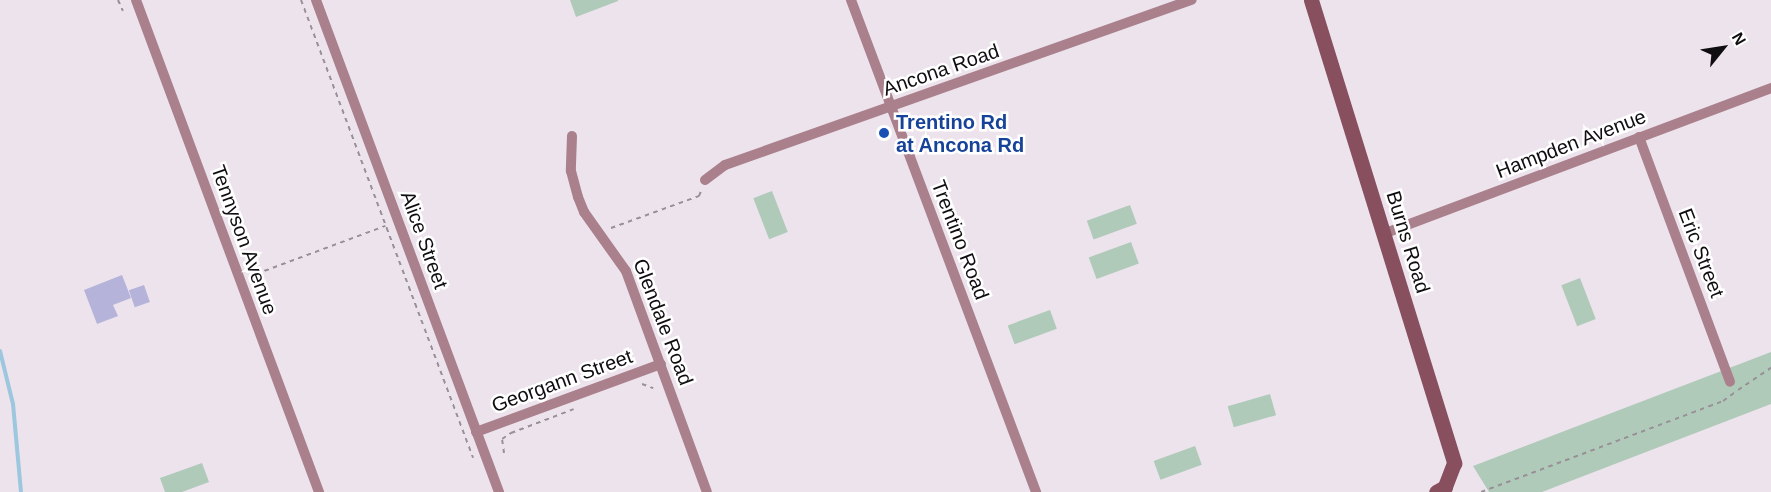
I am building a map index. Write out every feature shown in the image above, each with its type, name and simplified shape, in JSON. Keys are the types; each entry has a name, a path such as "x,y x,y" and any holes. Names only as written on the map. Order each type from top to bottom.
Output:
{"main road":[{"name":"Burns Road","path":"1311,0 1454,463 1444,490"}],"street":[{"name":"Tennyson Avenue","path":"136,0 319,492"},
{"name":"Alice Street","path":"316,0 499,492"},
{"name":"Trentino Road","path":"851,0 1036,492"},
{"name":"Ancona Road","path":"705,180 725,165 1192,0"},
{"name":"Hampden Avenue","path":"1383,234 1771,87"},
{"name":"Glendale Road","path":"572,136 574,185 584,212 623,264 707,492"},
{"name":"Eric Street","path":"1639,137 1730,382"},
{"name":"Georgann Street","path":"476,432 661,364"}],"path":[{"path":"118,0 123,11"},
{"path":"301,0 385,226 478,464"},
{"path":"599,232 699,196 705,180"},
{"path":"256,273 385,226"},
{"path":"1481,492 1723,401 1771,368"},
{"path":"632,388 643,384 653,388"},
{"path":"504,453 502,439 511,433 577,409"}],"green space":[{"path":"570,0 618,0 618,1 576,17"},
{"path":"772,191 788,232 769,239 753,198"},
{"path":"1130,205 1137,224 1094,240 1087,221"},
{"path":"1131,242 1139,264 1097,279 1089,257"},
{"path":"1580,278 1596,319 1577,326 1561,285"},
{"path":"1050,310 1057,329 1015,344 1008,325"},
{"path":"1771,352 1771,404 1542,492 1489,492 1473,466"},
{"path":"1270,394 1276,415 1234,427 1228,406"},
{"path":"1195,446 1202,465 1160,480 1154,461"},
{"path":"202,463 209,482 182,492 165,492 160,478"}],"building":[{"path":"122,275 131,298 113,305 118,316 97,324 84,290"},
{"path":"144,285 150,302 135,307 129,290"}],"waterway":[{"path":"0,351 13,404 21,492"}],"place":[{"name":"Trentino Rd at Ancona Rd","path":"884,133"}]}
